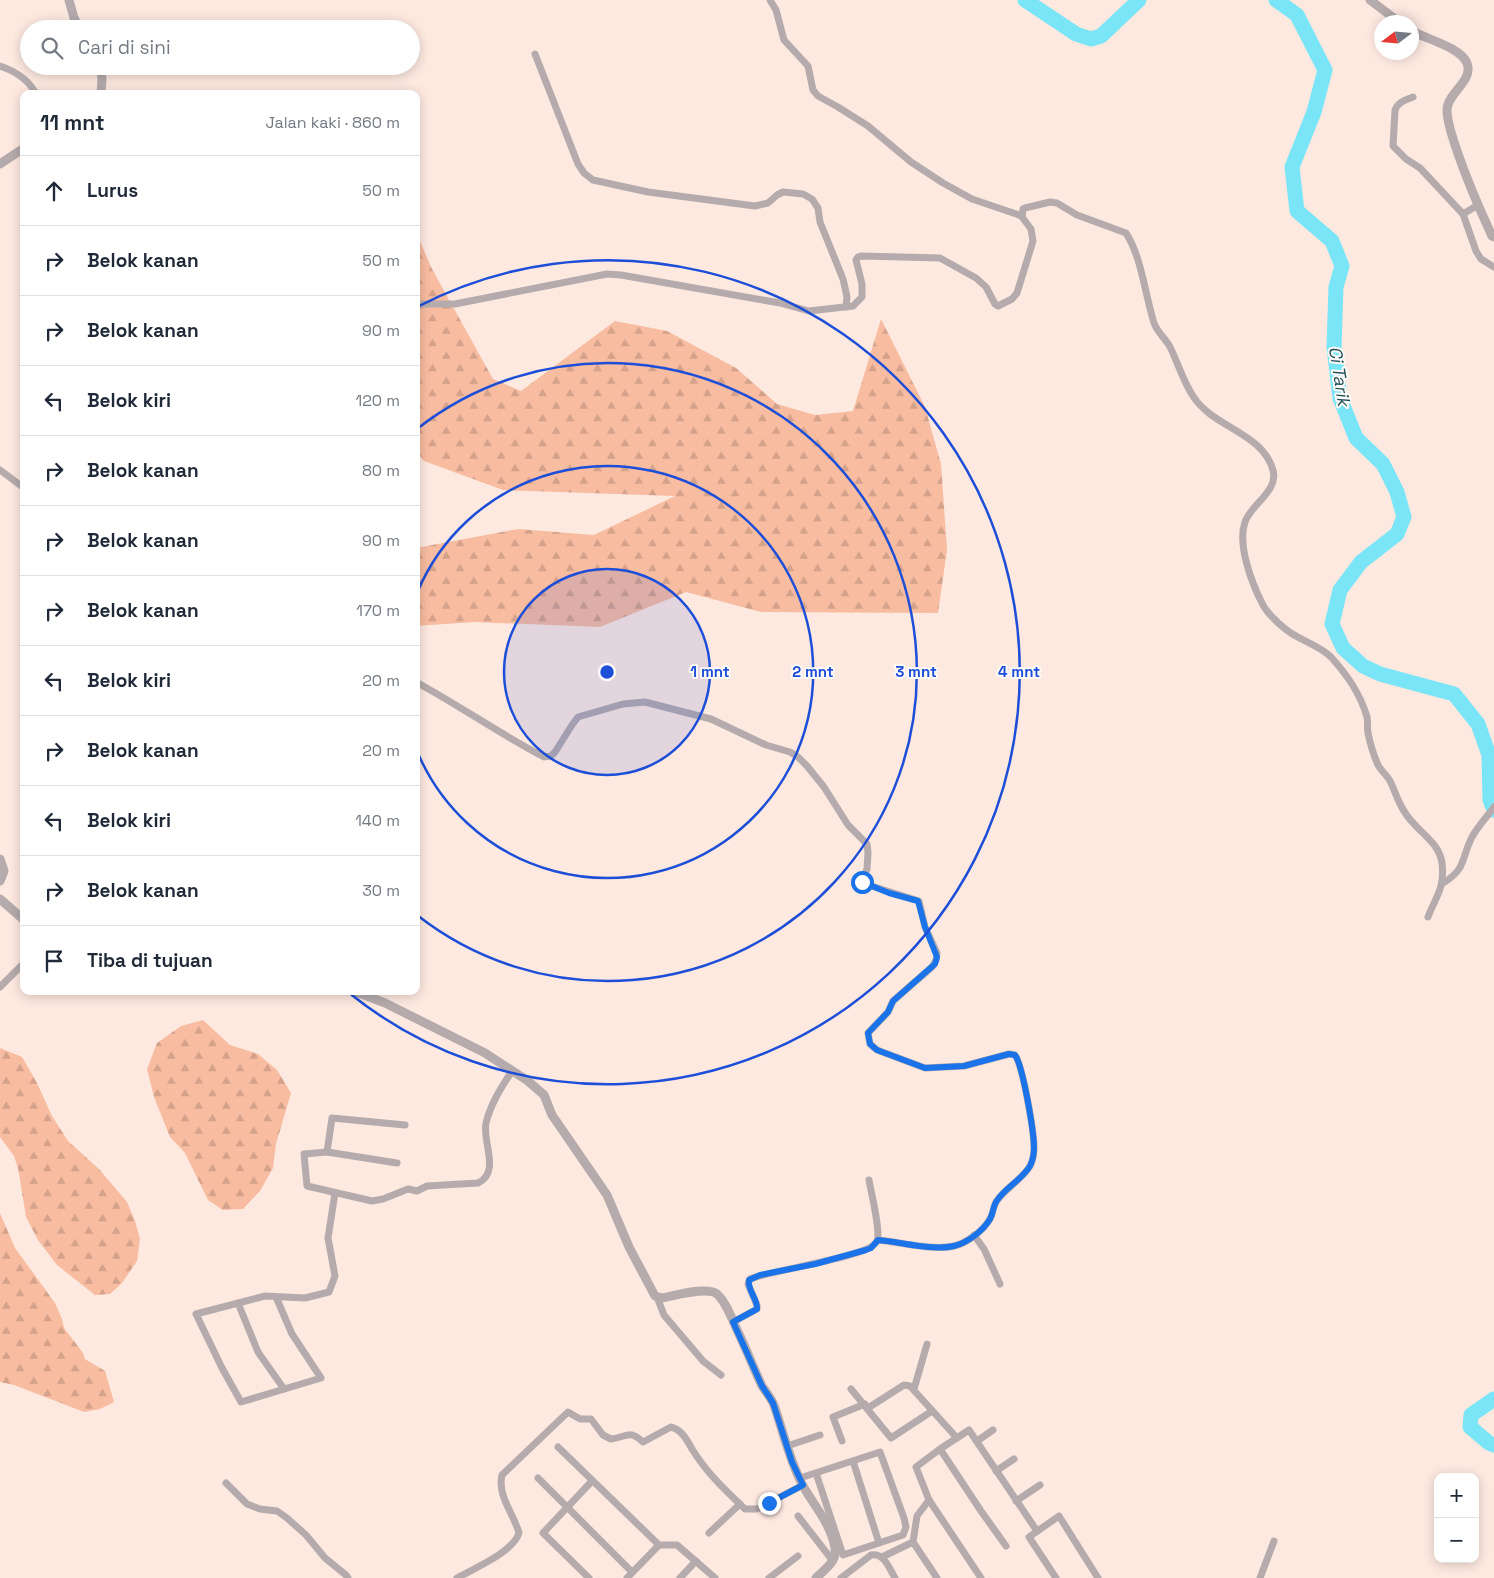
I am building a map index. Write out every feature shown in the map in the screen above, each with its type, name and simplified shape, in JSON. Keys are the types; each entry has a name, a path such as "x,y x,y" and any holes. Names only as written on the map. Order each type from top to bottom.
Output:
{"street":[{"path":"69,0 75,20"},
{"path":"420,304 455,304 607,274 621,274 780,303 805,311 846,307 856,304 862,294 862,284 856,260 860,256 940,258 976,278 986,287 996,305 1006,303 1017,293 1033,241 1031,229 1022,216 972,200 943,183 911,162 868,126 818,96 813,90 808,66 784,40 776,10 770,0"},
{"path":"1370,0 1390,15"},
{"path":"1419,34 1458,53 1467,64 1468,69 1464,81 1448,104 1448,119 1463,168 1494,238"},
{"path":"535,54 578,164 584,173 593,180 648,192 741,205 763,205 783,192 803,194 812,199 818,208 820,222 843,279 848,297 846,307"},
{"path":"0,66 12,70 34,90"},
{"path":"101,75 101,90"},
{"path":"1413,97 1404,100 1396,106 1393,146 1406,159 1420,168 1463,214 1476,251 1481,259 1494,267"},
{"path":"0,164 20,151"},
{"path":"1022,216 1023,209 1028,206 1050,202 1057,203 1077,215 1126,233 1135,251 1155,326 1169,345 1192,395 1207,411 1258,445 1269,459 1274,476 1273,484 1249,513 1244,523 1242,539 1244,557 1264,606 1277,621 1296,636 1319,647 1329,655 1352,682 1367,718 1368,734 1378,764 1389,780 1410,821 1417,830 1432,841 1440,852 1443,883 1428,917"},
{"path":"1463,214 1478,205"},
{"path":"0,470 20,487"},
{"path":"420,684 508,738 544,757 551,756 555,752 578,717 622,704 645,702 711,719 766,746 790,752 798,757 824,787 848,825 867,844 866,869 862,883 918,901 925,927 937,953 935,964 893,1001 888,1012 870,1029 868,1033 870,1044 877,1050 925,1068 934,1069 964,1066 1009,1054 1015,1055 1033,1135 1033,1159 1023,1176 1013,1186 1004,1191 995,1204 990,1219 981,1230 955,1246 939,1248 878,1240"},
{"path":"1443,883 1456,874 1471,838 1494,807"},
{"path":"0,859 4,871 0,881"},
{"path":"0,899 20,916"},
{"path":"0,987 20,967"},
{"path":"364,995 385,1003 485,1052 528,1081 544,1095 552,1115 607,1195 652,1293 658,1297 664,1315 704,1361 721,1375"},
{"path":"397,1163 327,1152 304,1154 307,1186 372,1201 383,1199 408,1189 417,1191 427,1186 473,1184 484,1181 490,1170 486,1132 487,1121 492,1104 512,1071"},
{"path":"327,1152 332,1118 405,1125"},
{"path":"733,1322 757,1309 748,1284 750,1279 760,1275 815,1264 871,1248 878,1240 869,1180"},
{"path":"276,1297 292,1334 321,1378 241,1402 196,1314 265,1296 305,1298 329,1292 335,1276 328,1238 335,1193"},
{"path":"974,1235 984,1248 1000,1284"},
{"path":"658,1297 706,1290 719,1297 733,1322 762,1386 773,1403 801,1482 828,1526 835,1547 835,1558 816,1578"},
{"path":"238,1303 258,1352 284,1389"},
{"path":"914,1389 927,1344"},
{"path":"842,1440 833,1417 866,1406 904,1386 910,1386 914,1389 957,1438"},
{"path":"851,1389 891,1438 932,1410"},
{"path":"457,1578 514,1544 519,1533 501,1488 502,1474 568,1412 580,1419 591,1419 603,1435 611,1439 630,1434 637,1436 643,1442 671,1426 676,1428 687,1440 700,1462 712,1477 745,1509 757,1509 816,1473 880,1452 904,1518 906,1527 903,1535 843,1554 816,1473"},
{"path":"982,1578 929,1500 916,1467 969,1430 1036,1531"},
{"path":"977,1441 993,1430"},
{"path":"787,1446 820,1435"},
{"path":"558,1447 658,1545 677,1545 715,1578"},
{"path":"940,1449 980,1511 1006,1546"},
{"path":"996,1471 1014,1459"},
{"path":"852,1461 880,1543"},
{"path":"538,1478 568,1506 629,1575 658,1545"},
{"path":"589,1578 543,1532 592,1481"},
{"path":"226,1483 247,1504 260,1509 277,1511 287,1518 306,1535 325,1558 348,1578"},
{"path":"1016,1501 1040,1485"},
{"path":"929,1500 917,1516 913,1542 937,1578"},
{"path":"710,1533 740,1504"},
{"path":"798,1516 833,1561"},
{"path":"1056,1578 1029,1537 1059,1516 1098,1578"},
{"path":"1260,1578 1274,1541"},
{"path":"882,1557 913,1542"},
{"path":"841,1578 852,1575 871,1555 877,1554 882,1557 896,1578"},
{"path":"769,1578 798,1556"},
{"path":"680,1578 696,1561"}],"green space":[{"path":"420,241 432,269 493,379 521,391 615,321 667,331 736,368 777,404 815,415 853,411 881,319 925,407 941,464 947,550 938,613 761,612 686,592 600,627 474,622 420,626 420,547 518,529 594,535 675,496 503,490 424,461 420,456"},
{"path":"203,1020 230,1045 258,1054 277,1070 291,1093 276,1144 273,1168 260,1191 243,1209 223,1210 208,1200 185,1153 170,1137 154,1097 147,1069 157,1043 181,1026"},
{"path":"0,1048 22,1057 37,1083 52,1116 68,1141 99,1169 127,1202 140,1239 137,1261 122,1283 110,1294 95,1295 57,1265 38,1240 26,1217 18,1168 14,1156 0,1137"},
{"path":"0,1213 15,1248 55,1303 64,1328 83,1353 85,1359 105,1371 114,1402 100,1409 84,1412 14,1385 0,1382"}],"waterway":[{"name":"Ci Tarik","path":"1025,0 1076,34 1091,39 1101,36 1139,0"},
{"name":"Ci Tarik","path":"1276,0 1297,15 1325,70 1314,112 1292,167 1297,211 1332,241 1342,266 1336,287 1334,347 1340,398 1356,438 1383,464 1397,492 1404,517 1397,534 1361,562 1340,590 1332,624 1343,648 1363,666 1380,674 1454,694 1478,724 1489,755 1490,800 1494,810"},
{"name":"Ci Tarik","path":"1494,1399 1471,1415 1470,1427 1494,1445"}],"route":[{"path":"769,1503 803,1485 792,1462 773,1403 762,1386 733,1322 757,1309 748,1284 749,1280 760,1275 815,1264 866,1250 871,1248 878,1240 939,1248 955,1246 981,1230 990,1219 1001,1194 1023,1176 1033,1159 1033,1135 1025,1088 1015,1055 1009,1054 964,1066 934,1069 925,1068 889,1055 877,1050 870,1044 868,1033 870,1029 888,1012 893,1001 902,992 932,968 935,964 937,953 925,927 918,901 889,893 862,882"}]}
